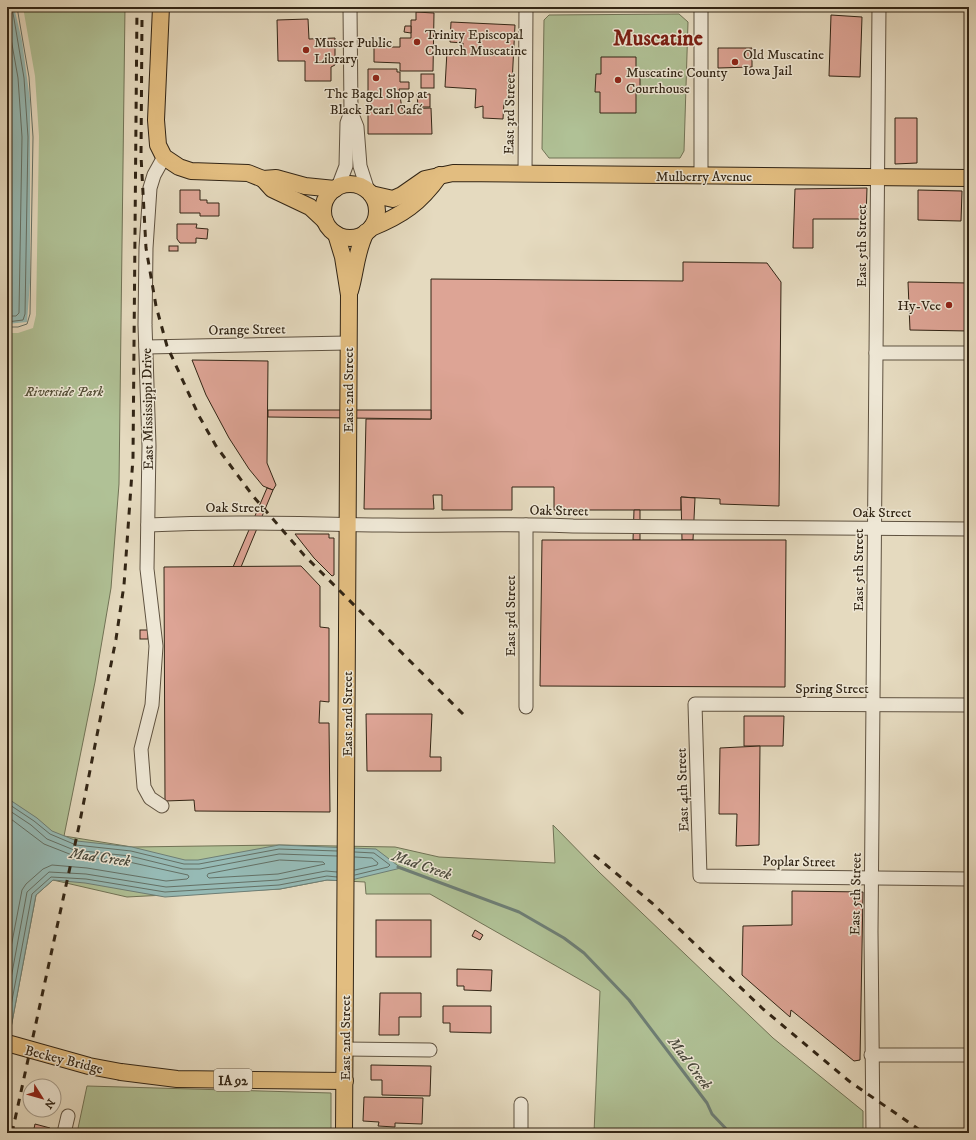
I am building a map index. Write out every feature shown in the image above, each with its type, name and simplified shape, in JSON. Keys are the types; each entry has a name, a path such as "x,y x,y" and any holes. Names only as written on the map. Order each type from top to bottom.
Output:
{"main road":[{"path":"161,7 156,120 158,145 164,157 179,168 191,171 248,173 263,179 276,178 305,186 337,188 354,185 369,193 375,200 377,214 369,230"},
{"name":"Mulberry Avenue","path":"369,193 393,199 402,195 425,179 454,173 969,178"},
{"path":"263,179 272,189 310,207 336,234 352,238 402,214 431,188 440,175"},
{"path":"325,221 324,206 326,198 337,188"},
{"name":"East 2nd Street","path":"349,294 354,278 358,252 369,230"},
{"name":"East 2nd Street","path":"336,234 342,251 349,294 344,1133"},
{"name":"Beckey Bridge","path":"7,1043 89,1066 121,1072 177,1079 345,1081"}],"street":[{"path":"337,188 346,166 347,123 351,112 350,7"},
{"name":"East 3rd Street","path":"525,174 526,7"},
{"path":"700,176 702,7"},
{"name":"East 5th Street","path":"873,1133 871,1055 879,7"},
{"path":"351,112 357,127 360,166 369,193"},
{"name":"East Mississippi Drive","path":"162,806 150,798 144,787 141,750 152,705 156,646 147,569 149,446 145,269 150,188 154,175 164,157"},
{"name":"Orange Street","path":"146,346 348,343"},
{"path":"876,353 969,353"},
{"name":"Oak Street","path":"148,525 190,523 969,529"},
{"name":"East 3rd Street","path":"526,525 526,707"},
{"name":"Spring Street","path":"695,704 969,705"},
{"name":"East 4th Street","path":"695,704 700,876"},
{"name":"Poplar Street","path":"700,876 969,880"},
{"path":"345,1050 430,1050"},
{"path":"871,1055 969,1055"},
{"path":"520,1133 521,1104"},
{"path":"64,1133 68,1116"}],"green space":[{"name":"Riverside Park","path":"21,7 125,7 119,484 111,588 95,682 64,836 132,847 279,845 395,847 439,857 555,863 553,825 599,872 773,1038 863,1111 863,1133 594,1133 600,991 430,894 366,894 365,882 327,880 280,889 127,897 53,880 36,895 7,1049 7,331"},
{"path":"679,14 688,22 684,151 680,158 549,158 542,149 544,20 549,15"},
{"path":"87,1086 331,1093 331,1133 77,1133"}],"water":[{"path":"7,7 21,7 33,77 31,327 7,331"},
{"path":"7,798 37,818 52,831 77,841 132,847 185,860 198,860 279,845 376,849 401,868 347,881 327,880 280,889 165,897 85,883 53,880 36,895 7,1049"}],"pier":[{"path":"14,7 23,7 35,76 39,136 36,315 33,328 18,333 7,333 7,324 27,322 30,282 30,100 22,41"}],"building":[{"name":"Trinity Episcopal Church Muscatine","path":"416,12 434,13 433,71 400,71 400,63 374,62 374,47 400,47 400,38 411,38 411,20 416,20"},
{"path":"831,15 862,17 860,77 829,76"},
{"name":"Musser Public Library","path":"308,19 309,39 335,38 335,65 331,67 331,81 305,81 305,61 278,61 277,20"},
{"path":"451,22 515,25 511,103 504,102 503,119 483,118 483,106 475,108 476,89 445,87 447,51 463,52 463,43 450,42"},
{"path":"405,26 411,26 411,33 404,32"},
{"name":"Old Muscatine Iowa Jail","path":"718,48 752,48 752,67 718,68"},
{"name":"Muscatine County Courthouse","path":"601,57 636,57 636,75 640,75 640,92 636,92 636,113 600,113 600,92 595,92 596,74 601,74"},
{"path":"368,69 397,69 397,72 400,72 400,82 409,82 409,89 399,89 402,109 431,108 432,134 368,134"},
{"path":"421,74 434,74 434,88 421,88"},
{"path":"417,94 430,94 430,107 418,107"},
{"path":"895,118 917,118 917,163 895,164"},
{"path":"867,188 866,219 813,219 813,248 793,248 795,189"},
{"path":"180,190 200,190 200,200 207,200 207,203 219,203 219,216 200,216 200,213 180,213"},
{"path":"918,190 962,191 961,221 918,220"},
{"path":"177,224 197,224 196,228 208,229 207,239 196,238 196,243 180,243 177,239"},
{"path":"169,246 178,246 178,251 169,251"},
{"path":"683,262 767,263 781,282 779,506 720,504 720,499 681,497 681,510 554,510 554,487 512,487 512,510 442,510 442,495 433,495 434,509 364,509 366,419 431,419 431,279 683,281"},
{"path":"908,282 969,283 969,331 910,330"},
{"path":"192,360 268,361 267,463 276,485 273,490 263,486 249,469 229,438 206,395"},
{"path":"268,410 431,410 431,419 268,417"},
{"path":"267,488 273,490 241,567 233,567"},
{"path":"681,497 695,498 693,540 682,540"},
{"path":"634,510 640,510 640,540 633,540"},
{"path":"295,534 329,534 329,538 334,538 334,575 332,576 314,558"},
{"path":"542,540 786,540 785,687 540,686"},
{"path":"301,566 320,586 320,627 329,628 329,702 320,701 319,723 329,723 330,812 195,811 194,800 165,801 164,567"},
{"path":"140,630 148,630 148,639 140,639"},
{"path":"366,714 432,714 430,757 441,757 441,771 367,771"},
{"path":"744,716 784,716 783,746 744,746"},
{"path":"760,746 759,845 736,846 737,814 719,814 720,748"},
{"path":"792,891 863,892 860,1060 854,1061 791,1010 790,1017 742,975 743,926 792,925"},
{"path":"376,920 431,920 431,957 376,957"},
{"path":"475,930 483,935 480,940 472,936"},
{"path":"457,969 492,970 491,991 464,990 464,986 457,986"},
{"path":"380,993 421,993 421,1017 399,1017 399,1035 379,1035"},
{"path":"443,1006 491,1006 491,1033 450,1032 450,1023 443,1023"},
{"path":"371,1065 431,1066 430,1096 382,1095 382,1080 371,1080"},
{"path":"364,1097 423,1098 422,1124 395,1123 395,1127 378,1126 379,1122 363,1121"},
{"path":"35,1124 50,1128 49,1133 33,1133"}],"waterway":[{"name":"Mad Creek","path":"398,867 519,912 564,938 584,953 629,1000 707,1103 712,1114 730,1133"}],"railway":[{"path":"12,1133 79,826 116,639 124,585 133,458 137,7"},
{"path":"142,20 141,156 146,248 156,306 167,346 199,416 216,446 253,496 304,555 465,716"},
{"path":"594,855 652,903 763,1009 849,1081 924,1133"}],"place":[{"name":"Trinity Episcopal Church Muscatine","path":"417,42"},
{"name":"Musser Public Library","path":"306,50"},
{"name":"Old Muscatine Iowa Jail","path":"735,62"},
{"name":"The Bagel Shop at Black Pearl Café","path":"376,78"},
{"name":"Muscatine County Courthouse","path":"618,80"},
{"name":"Hy-Vee","path":"949,305"}],"district":[{"name":"Muscatine","path":"658,37"}]}
